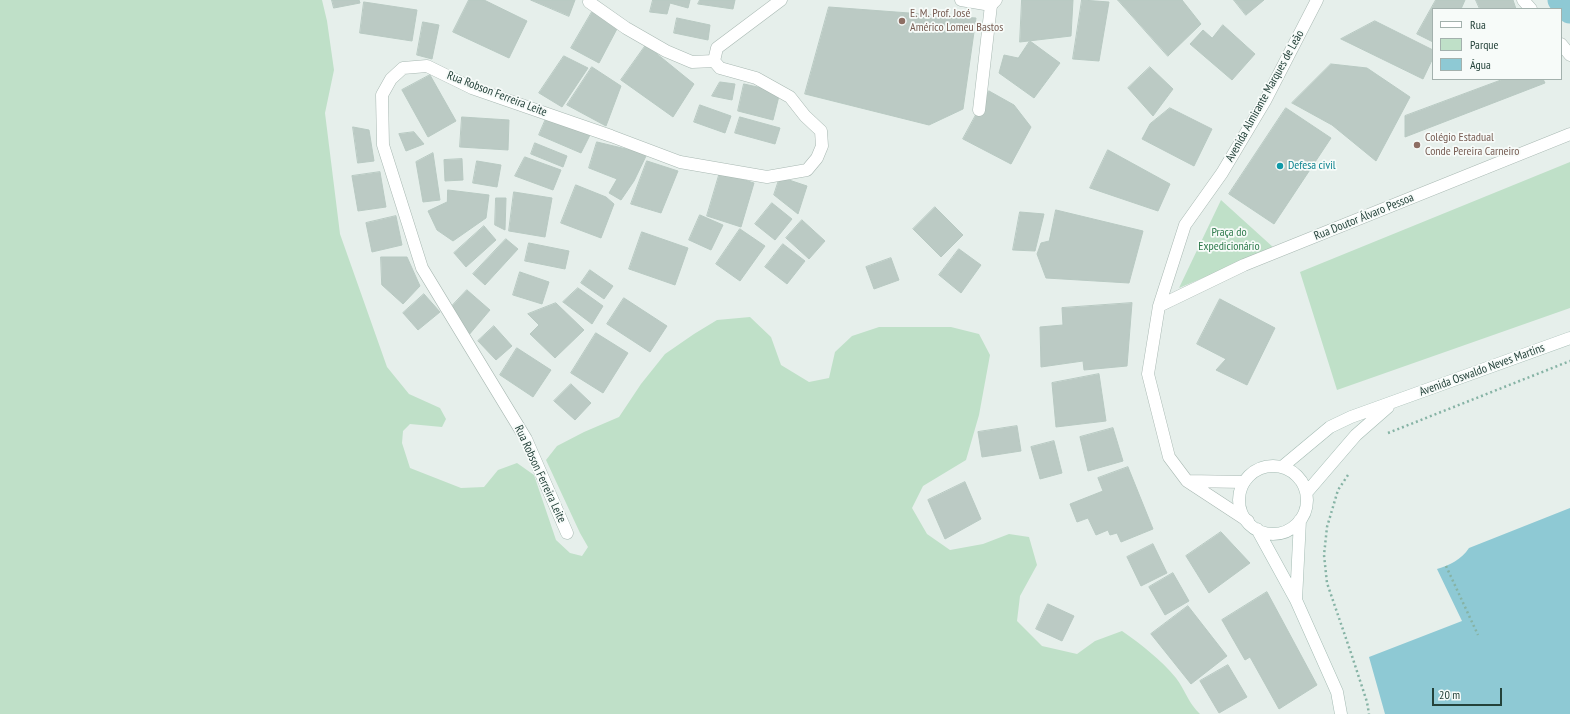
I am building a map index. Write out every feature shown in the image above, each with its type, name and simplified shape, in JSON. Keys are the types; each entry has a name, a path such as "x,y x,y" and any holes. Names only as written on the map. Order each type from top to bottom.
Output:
{"street":[{"path":"589,2 626,28 666,51 692,62 714,61 717,48 781,0"},
{"path":"961,0 993,3 979,110"},
{"name":"Avenida Almirante Marques de Leão","path":"1252,525 1187,481 1169,457 1148,374 1159,306 1185,225 1222,173 1265,101 1317,0"},
{"path":"1523,0 1530,8"},
{"path":"1562,45 1570,55"},
{"name":"Rua Robson Ferreira Leite","path":"567,533 526,439 422,268 383,145 382,95 391,79 403,68 427,66 472,88 611,136 680,162 767,177 807,170 817,158 822,146 821,131 805,116 790,97 756,78 720,68 714,61"},
{"name":"Rua Doutor Álvaro Pessoa","path":"1159,306 1244,265 1570,134"},
{"name":"Avenida Oswaldo Neves Martins","path":"1282,467 1330,427 1351,417 1570,338"},
{"name":"Avenida Oswaldo Neves Martins","path":"1306,492 1356,435 1393,402"},
{"path":"1252,525 1275,533 1284,532 1293,527 1300,520 1305,512 1307,502 1306,492 1300,479 1295,473 1282,467 1270,466 1260,468 1250,474 1244,482 1240,492 1240,502 1242,512 1252,525 1296,600 1337,692 1341,714"},
{"path":"1187,481 1244,482"},
{"path":"1296,600 1300,520"}],"path":[{"path":"1382,437 1387,433 1570,362"},
{"path":"1350,472 1338,490 1327,527 1324,555 1327,583 1367,702 1369,714"},
{"path":"1446,566 1478,635"}],"green space":[{"path":"0,0 322,0 327,21 334,70 325,113 340,234 387,367 409,394 440,408 446,419 442,427 410,424 403,431 402,443 410,468 461,488 484,487 498,470 517,463 534,475 556,540 570,553 582,556 588,547 546,460 557,446 584,432 619,417 641,384 665,354 717,320 750,317 771,337 781,365 809,382 829,378 835,352 852,336 879,327 951,327 979,334 990,355 979,415 966,460 923,486 912,508 927,534 950,550 983,544 1009,534 1029,537 1037,565 1020,596 1017,621 1042,646 1077,654 1095,641 1122,631 1170,671 1200,714 0,714"},
{"path":"1570,162 1570,308 1337,390 1300,272"},
{"name":"Praça do Expedicionário","path":"1221,200 1274,248 1179,288"}],"water":[{"path":"1570,508 1570,714 1385,714 1369,657 1462,621 1437,569 1455,562 1469,548"}],"building":[{"path":"332,0 359,0 360,3 334,8"},
{"path":"469,0 484,0 527,21 509,58 453,32"},
{"path":"531,0 575,0 569,16"},
{"path":"653,0 690,0 688,8 670,3 667,14 650,12"},
{"path":"700,0 735,0 733,9 698,4"},
{"path":"1022,0 1073,0 1071,36 1020,42"},
{"path":"1082,0 1109,2 1099,61 1073,59"},
{"path":"1118,0 1182,0 1201,24 1168,56"},
{"path":"1234,0 1264,0 1246,15"},
{"path":"1436,0 1465,0 1461,8 1432,8 1432,42 1417,34"},
{"path":"1476,0 1513,0 1516,8 1480,8"},
{"path":"364,2 417,10 412,41 360,33"},
{"path":"829,7 976,18 963,109 929,125 805,94"},
{"path":"592,12 619,25 599,63 571,48"},
{"path":"677,18 710,25 708,40 674,33"},
{"path":"1375,21 1432,50 1432,60 1423,79 1341,39"},
{"path":"423,22 439,25 432,59 417,55"},
{"path":"1223,25 1255,54 1232,80 1190,44 1203,30 1212,38"},
{"path":"1030,41 1060,63 1034,98 999,73 1004,55 1018,58"},
{"path":"646,45 694,84 673,117 621,80"},
{"path":"564,56 588,68 562,107 539,93"},
{"path":"1331,64 1367,68 1410,97 1376,161 1332,125 1292,103"},
{"path":"592,67 621,86 606,126 567,105"},
{"path":"1150,67 1173,89 1153,116 1128,88"},
{"path":"430,75 456,121 428,137 402,90"},
{"path":"1501,80 1544,80 1545,83 1405,137 1405,116"},
{"path":"720,82 735,84 732,100 712,96"},
{"path":"744,84 780,92 773,120 738,111"},
{"path":"989,91 1014,105 1031,127 1011,164 963,139"},
{"path":"700,105 731,116 725,133 694,122"},
{"path":"1170,108 1212,129 1194,166 1142,139 1150,124"},
{"name":"Defesa civil","path":"1286,108 1331,138 1274,224 1229,194"},
{"path":"548,114 591,133 581,153 539,135"},
{"path":"462,117 509,120 508,150 460,147"},
{"path":"740,117 780,128 775,144 735,133"},
{"path":"353,127 369,130 374,161 358,163"},
{"path":"414,132 424,144 406,151 399,134"},
{"path":"597,142 647,154 634,181 621,200 609,193 617,179 589,168"},
{"path":"535,143 567,156 563,167 531,154"},
{"path":"1108,150 1170,184 1158,211 1090,188"},
{"path":"433,153 440,200 423,202 416,162"},
{"path":"525,157 561,170 553,190 515,176"},
{"path":"462,159 463,180 445,181 444,160"},
{"path":"477,161 501,165 497,187 473,183"},
{"path":"647,161 678,171 661,213 631,204"},
{"path":"380,172 386,207 358,211 352,176"},
{"path":"720,172 754,183 741,227 707,216"},
{"path":"780,177 807,186 798,214 774,195"},
{"path":"576,185 606,197 614,204 601,238 561,223"},
{"path":"448,190 489,195 486,218 453,241 437,230 428,211 447,202"},
{"path":"514,192 552,198 545,237 509,231"},
{"path":"496,198 506,198 505,230 495,225"},
{"path":"772,203 792,219 775,240 755,224"},
{"path":"935,207 963,235 941,257 913,229"},
{"path":"1056,210 1143,231 1129,283 1046,278 1037,254 1041,243 1049,241"},
{"path":"1020,212 1044,214 1035,251 1013,250"},
{"path":"700,215 723,225 711,250 689,240"},
{"path":"396,216 402,245 372,252 366,223"},
{"path":"802,220 825,241 809,259 786,238"},
{"path":"484,226 496,240 466,267 454,253"},
{"path":"740,229 765,246 740,281 716,264"},
{"path":"642,232 688,248 675,285 629,269"},
{"path":"506,239 518,249 485,285 473,274"},
{"path":"529,243 569,251 565,269 525,261"},
{"path":"783,244 805,261 787,284 765,267"},
{"path":"959,249 981,265 961,293 939,275"},
{"path":"381,257 407,257 420,286 403,304 382,285"},
{"path":"891,258 899,280 874,289 866,267"},
{"path":"590,270 613,286 604,299 581,283"},
{"path":"520,272 549,282 542,304 513,295"},
{"path":"578,288 603,306 592,324 563,302"},
{"path":"467,290 490,310 468,336 452,306"},
{"path":"424,294 440,312 418,330 403,313"},
{"path":"624,298 667,326 650,352 607,324"},
{"path":"1220,299 1275,328 1247,385 1216,370 1226,359 1197,344"},
{"path":"556,303 584,330 555,358 530,334 539,325 528,314"},
{"path":"1132,303 1127,366 1084,370 1083,361 1041,367 1040,327 1063,325 1062,308"},
{"path":"494,326 512,346 496,360 478,341"},
{"path":"596,333 628,353 603,393 571,373"},
{"path":"517,348 551,370 533,397 500,375"},
{"path":"1099,374 1106,421 1056,427 1052,383"},
{"path":"571,384 591,403 575,420 554,401"},
{"path":"1017,426 1021,451 982,457 978,432"},
{"path":"1113,428 1123,461 1088,471 1080,437"},
{"path":"1054,441 1062,473 1040,479 1031,447"},
{"path":"1128,467 1153,529 1121,542 1117,533 1110,535 1108,530 1096,535 1088,518 1077,522 1070,504 1103,491 1098,478"},
{"path":"965,482 981,519 945,539 928,500"},
{"path":"1221,532 1250,563 1209,593 1186,556"},
{"path":"1153,544 1167,573 1141,586 1127,557"},
{"path":"1173,573 1189,601 1165,615 1149,587"},
{"path":"1267,592 1317,685 1279,709 1250,657 1245,660 1222,620"},
{"path":"1048,604 1074,616 1062,641 1036,629"},
{"path":"1188,606 1227,656 1191,684 1151,634"},
{"path":"1228,665 1247,697 1219,713 1200,681"}],"waterway":[{"path":"1560,0 1570,11"}],"place":[{"name":"E. M. Prof. José Américo Lomeu Bastos","path":"902,21"},
{"name":"Colégio Estadual Conde Pereira Carneiro","path":"1417,145"},
{"name":"Defesa civil","path":"1280,166"}]}
